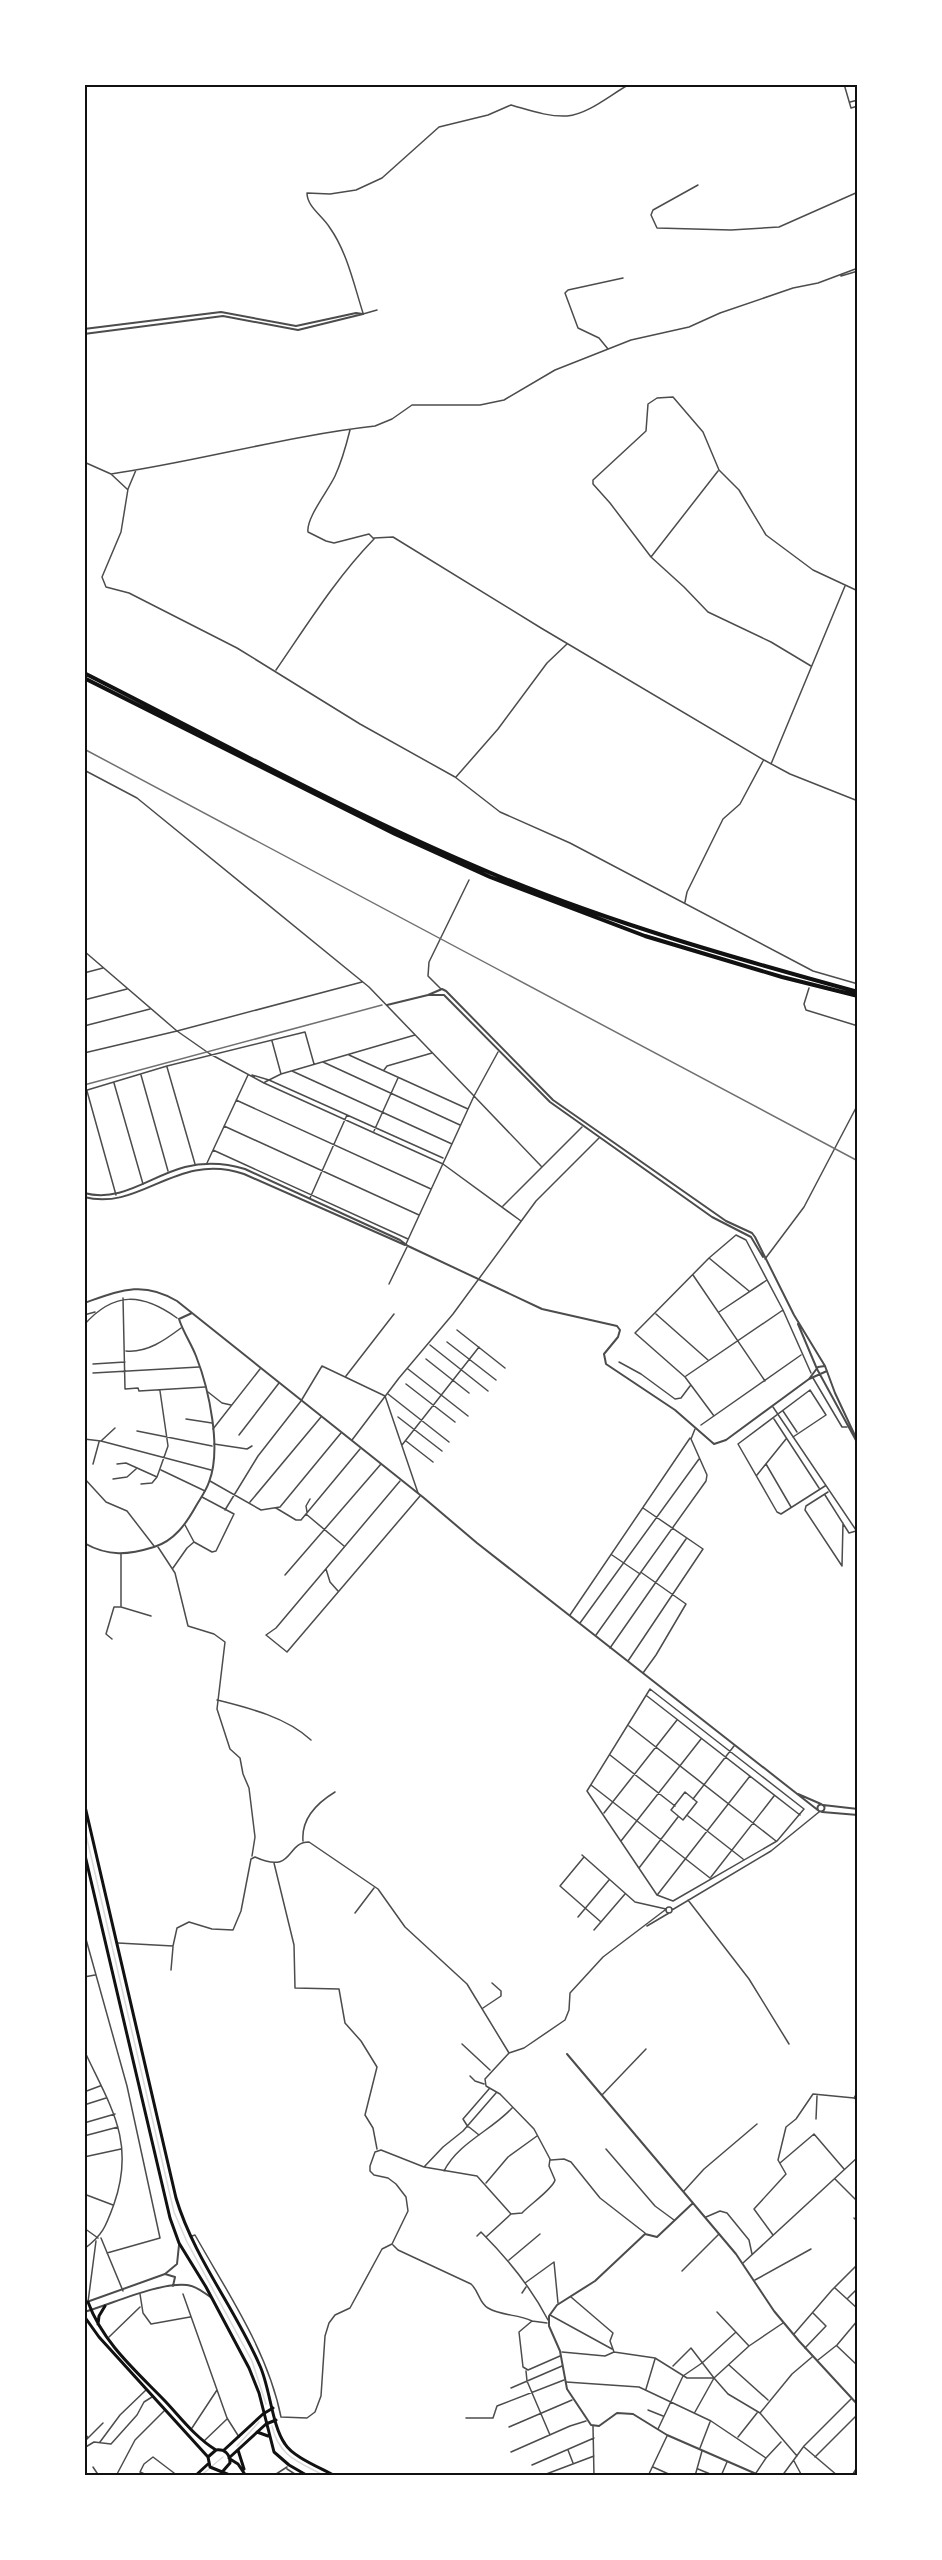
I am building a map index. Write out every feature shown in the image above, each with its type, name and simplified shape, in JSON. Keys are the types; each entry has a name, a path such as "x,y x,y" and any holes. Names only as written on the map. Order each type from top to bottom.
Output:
{"highway":[{"path":"84,673 397,830 492,873 647,932 858,994"},
{"path":"84,678 395,834 490,877 645,936 782,977 858,994"}],"main road":[{"path":"84,1802 176,2198 190,2237 257,2359 268,2385 276,2420 287,2448 335,2476"},
{"path":"84,1851 165,2202 179,2242 213,2299 249,2368 274,2452 287,2467 308,2476"},
{"path":"86,2303 107,2339 191,2429 216,2450 224,2450 263,2414 273,2408"},
{"path":"98,2325 99,2316 105,2306"},
{"path":"84,2314 99,2337 208,2457 208,2464 195,2476"},
{"path":"84,2321 90,2325"},
{"path":"222,2471 228,2467 230,2459 238,2450 257,2432 266,2424 276,2420"},
{"path":"257,2432 268,2436"},
{"path":"208,2457 216,2450"},
{"path":"224,2450 230,2459 245,2471"},
{"path":"238,2450 246,2476"},
{"path":"208,2464 216,2471 232,2476"},
{"path":"211,2476 216,2471"}],"street":[{"path":"363,314 338,242 327,223 310,204 307,193 330,194 356,190 382,178 439,126 488,115 512,105 537,113 568,116 630,84"},
{"path":"844,84 851,108 858,106"},
{"path":"849,102 858,100"},
{"path":"698,185 653,210 651,215 657,228 731,230 779,227 858,192"},
{"path":"111,474 159,468 261,444 381,423 412,405 480,405 500,401 555,370 631,340 689,327 793,288 858,269"},
{"path":"609,350 599,338 578,328 564,294 568,290 623,278"},
{"path":"84,334 223,316 298,330 377,310"},
{"path":"84,329 220,312 296,326 356,313 363,314"},
{"path":"811,666 771,642 710,614 651,557 592,482 646,431 646,410 649,403 671,396 677,400 703,432 719,470 741,492 758,525 769,538 813,570 858,591"},
{"path":"350,429 339,466 322,502 310,519 308,532 332,543 369,534 375,538 393,537 771,764 858,801"},
{"path":"84,462 111,474 128,489"},
{"path":"136,470 128,489 123,526 102,575 103,584 129,593 156,609 199,627 276,671 360,724 455,777 500,812 570,843 813,971 858,984"},
{"path":"651,557 719,470"},
{"path":"276,671 341,575 375,538"},
{"path":"771,764 846,585"},
{"path":"455,777 498,729 524,690 568,643"},
{"path":"685,903 687,892 723,819 740,804 764,760"},
{"path":"84,770 137,798 363,982 541,1166"},
{"path":"469,880 437,943 429,962 428,976 454,998 553,1100 726,1221 752,1233 794,1314 825,1366 858,1443"},
{"path":"84,951 177,1031 214,1056 264,1083 443,1164 521,1221"},
{"path":"84,974 104,968"},
{"path":"84,1053 363,982"},
{"path":"809,988 804,1004 805,1009 858,1026"},
{"path":"84,1000 127,989"},
{"path":"387,1005 442,989"},
{"path":"428,994 444,995 537,1091 599,1138 723,1224 751,1237 765,1259"},
{"path":"84,1026 151,1009"},
{"path":"116,1195 85,1090 167,1066 304,1032 314,1065"},
{"path":"264,1083 281,1074 416,1035"},
{"path":"272,1040 281,1074"},
{"path":"389,1284 460,1125 499,1051"},
{"path":"384,1070 387,1066 433,1053"},
{"path":"348,1054 468,1109"},
{"path":"322,1062 460,1125"},
{"path":"167,1066 195,1165"},
{"path":"292,1071 452,1144"},
{"path":"140,1074 169,1173"},
{"path":"249,1074 269,1080 348,1114 445,1159"},
{"path":"207,1164 249,1074"},
{"path":"374,1132 399,1077"},
{"path":"113,1082 143,1184"},
{"path":"236,1100 431,1189"},
{"path":"765,1259 804,1207 858,1104"},
{"path":"310,1196 348,1114"},
{"path":"224,1126 419,1215"},
{"path":"503,1207 583,1126"},
{"path":"352,1441 386,1395 429,1345 536,1200 599,1138"},
{"path":"213,1150 542,1310 617,1326 620,1332 605,1352 605,1363 612,1370 675,1410 711,1442 719,1443 809,1379 821,1376 827,1371"},
{"path":"85,1195 116,1195 195,1165 207,1164 245,1169 408,1239"},
{"path":"85,1195 98,1200 117,1198 184,1172 204,1168 225,1169 244,1174 398,1244 407,1245"},
{"path":"84,1186 85,1195"},
{"path":"714,1416 685,1377 635,1333 709,1258 736,1235 746,1240 783,1310 813,1377 842,1427 847,1427"},
{"path":"709,1258 750,1291"},
{"path":"693,1274 765,1380"},
{"path":"719,1313 767,1280"},
{"path":"84,1303 121,1290 152,1289 177,1301 420,1495 455,1526 796,1793 820,1811 858,1815"},
{"path":"123,1298 125,1389 207,1389 222,1403 232,1405"},
{"path":"84,1315 96,1312 123,1298 155,1304 179,1319 207,1389 213,1445 210,1481 184,1525 169,1540 156,1546 121,1554 106,1553 84,1543"},
{"path":"685,1377 783,1310"},
{"path":"84,1325 96,1312"},
{"path":"179,1319 192,1313"},
{"path":"655,1313 709,1361"},
{"path":"346,1376 394,1314"},
{"path":"794,1314 817,1369 847,1427 858,1443"},
{"path":"125,1351 135,1352 150,1348 182,1328"},
{"path":"456,1330 505,1368"},
{"path":"447,1342 496,1380"},
{"path":"429,1345 488,1390"},
{"path":"402,1445 479,1347"},
{"path":"84,1352 86,1365 84,1374"},
{"path":"701,1425 802,1354"},
{"path":"426,1359 469,1392"},
{"path":"93,1364 125,1362"},
{"path":"619,1362 641,1374 675,1399 681,1398 690,1386"},
{"path":"225,1510 258,1456 301,1401 321,1366 386,1395 449,1442"},
{"path":"813,1377 817,1369 825,1366"},
{"path":"93,1372 200,1367"},
{"path":"212,1431 260,1368"},
{"path":"407,1369 468,1416"},
{"path":"239,1435 279,1383"},
{"path":"406,1384 455,1422"},
{"path":"141,1484 152,1483 165,1457 168,1437 160,1390"},
{"path":"792,1437 826,1415 811,1390 807,1390 738,1443 777,1513 781,1514 825,1486"},
{"path":"386,1395 420,1495"},
{"path":"772,1407 857,1532 850,1533 824,1494"},
{"path":"783,1410 798,1433"},
{"path":"250,1503 321,1417"},
{"path":"398,1417 442,1451"},
{"path":"773,1418 820,1489"},
{"path":"186,1419 212,1424"},
{"path":"93,1464 100,1441 115,1428"},
{"path":"569,1616 696,1429"},
{"path":"137,1431 213,1445 247,1449 252,1446"},
{"path":"210,1481 263,1511 280,1507 341,1432"},
{"path":"595,1636 706,1483 707,1476 690,1437"},
{"path":"756,1476 786,1438"},
{"path":"84,1439 100,1441 212,1470"},
{"path":"406,1440 434,1462"},
{"path":"276,1508 298,1520 361,1448"},
{"path":"580,1624 699,1458"},
{"path":"117,1464 124,1463 157,1477"},
{"path":"285,1575 381,1464"},
{"path":"766,1464 791,1508"},
{"path":"113,1479 127,1477 136,1469"},
{"path":"160,1469 205,1491"},
{"path":"84,1478 106,1502 127,1511 173,1568 188,1626 214,1634 225,1642 217,1713 230,1749 241,1760 243,1774 250,1792 255,1840 243,1904 235,1928 217,1929 193,1922 184,1923 176,1929 171,1970"},
{"path":"400,1480 266,1635 287,1652 420,1495"},
{"path":"828,1491 806,1506 804,1510 842,1566 843,1523"},
{"path":"184,1525 194,1542 212,1552 217,1550 234,1514 201,1497"},
{"path":"310,1499 306,1506 306,1513 345,1546"},
{"path":"627,1661 703,1550 643,1508"},
{"path":"610,1648 686,1538"},
{"path":"173,1568 194,1542"},
{"path":"121,1554 121,1607"},
{"path":"611,1555 672,1593 686,1605 642,1674"},
{"path":"326,1568 330,1582 338,1592"},
{"path":"112,1639 106,1634 113,1608 121,1607 151,1616"},
{"path":"650,1689 804,1809 777,1841 673,1900 657,1895 587,1791 647,1695 650,1689"},
{"path":"647,1695 800,1815"},
{"path":"217,1700 258,1711 296,1729 311,1740"},
{"path":"659,1705 663,1700"},
{"path":"603,1814 677,1719"},
{"path":"685,1725 690,1720"},
{"path":"628,1725 777,1841"},
{"path":"621,1841 702,1738"},
{"path":"693,1799 735,1745"},
{"path":"609,1755 675,1806"},
{"path":"657,1895 750,1776"},
{"path":"767,1789 771,1783"},
{"path":"590,1784 710,1878"},
{"path":"303,1842 304,1826 312,1811 320,1801 335,1792"},
{"path":"685,1792 697,1802 683,1820 671,1810 675,1806 685,1792"},
{"path":"796,1793 822,1804 858,1809"},
{"path":"710,1878 775,1795"},
{"path":"820,1811 818,1806 822,1804"},
{"path":"485,2084 485,2079 491,2071 509,2053 524,2048 564,2020 569,2010 570,1993 603,1957 672,1910 766,1854 825,1808 822,1804"},
{"path":"687,1815 744,1860"},
{"path":"639,1868 679,1816"},
{"path":"251,1859 255,1857 274,1862 287,1859 296,1846 303,1842 313,1844 375,1886 405,1927 467,1984 509,2053"},
{"path":"601,1922 560,1886 583,1856 635,1902 665,1909 669,1913"},
{"path":"274,1862 295,1948 295,1988 338,1988 345,2023 377,2067 365,2115 373,2128 378,2150 370,2171 374,2175 393,2181 403,2192 408,2206 392,2244 382,2249 350,2308 335,2315 329,2323 324,2340 325,2356 321,2375 321,2396 315,2412 307,2418 281,2417 276,2420"},
{"path":"578,1917 609,1879"},
{"path":"355,1913 375,1886"},
{"path":"594,1930 626,1893"},
{"path":"688,1900 749,1978 789,2044"},
{"path":"644,1928 665,1909 670,1907 672,1910"},
{"path":"84,1932 129,2096 160,2238 107,2253"},
{"path":"117,1943 173,1946"},
{"path":"84,1958 90,1956"},
{"path":"84,1977 96,1974"},
{"path":"482,2008 501,1996 501,1991 492,1983"},
{"path":"462,2044 491,2071"},
{"path":"602,2096 646,2049"},
{"path":"84,2050 115,2114 122,2148 122,2177 114,2205 98,2239 86,2303 165,2274 177,2264 179,2242"},
{"path":"567,2054 743,2263 783,2322 857,2403"},
{"path":"470,2076 497,2092 538,2136 550,2159 549,2167 555,2179 553,2186 534,2200 522,2213 511,2214 486,2237"},
{"path":"84,2092 101,2086"},
{"path":"479,2135 463,2119 490,2088"},
{"path":"854,2098 858,2091"},
{"path":"424,2167 468,2126 497,2092"},
{"path":"773,2235 754,2209 786,2174 778,2158 786,2127 796,2119 813,2094 858,2100"},
{"path":"816,2119 817,2094"},
{"path":"84,2105 107,2098"},
{"path":"444,2172 453,2157 501,2120 513,2107"},
{"path":"84,2123 115,2114"},
{"path":"683,2191 704,2169 757,2124"},
{"path":"84,2136 119,2127"},
{"path":"779,2164 814,2134 844,2169"},
{"path":"485,2184 508,2157 538,2136"},
{"path":"84,2157 122,2148"},
{"path":"606,2149 655,2206 675,2220"},
{"path":"378,2150 424,2167 474,2175 511,2214"},
{"path":"743,2263 858,2157"},
{"path":"550,2159 569,2161 604,2201 645,2234 657,2237 693,2203"},
{"path":"834,2178 858,2202"},
{"path":"84,2194 114,2205"},
{"path":"706,2218 720,2211 728,2213 749,2240 752,2254"},
{"path":"854,2218 858,2222"},
{"path":"84,2228 98,2239 107,2253 123,2291"},
{"path":"477,2236 481,2232 508,2261 525,2283 548,2322 560,2354 565,2381 572,2400 586,2421 592,2426 599,2426 615,2415 626,2412 667,2435 761,2476"},
{"path":"508,2261 540,2234"},
{"path":"548,2322 550,2314 558,2304 595,2281 645,2234"},
{"path":"682,2271 719,2234"},
{"path":"190,2237 195,2235 248,2330 273,2385 281,2417"},
{"path":"84,2249 98,2239"},
{"path":"392,2244 397,2249 471,2284 478,2291 484,2305 490,2309 519,2315 531,2321 548,2322"},
{"path":"754,2280 811,2249"},
{"path":"525,2283 554,2262 558,2304"},
{"path":"794,2335 834,2287 858,2264"},
{"path":"165,2274 175,2277 173,2286"},
{"path":"84,2283 90,2283"},
{"path":"84,2314 140,2294 173,2286 189,2285 213,2299"},
{"path":"522,2293 526,2286"},
{"path":"834,2287 858,2309"},
{"path":"847,2299 858,2288"},
{"path":"140,2294 141,2307 147,2321 151,2324 191,2316"},
{"path":"183,2294 228,2419 239,2437"},
{"path":"570,2297 613,2333 610,2341 614,2352"},
{"path":"107,2339 141,2307"},
{"path":"717,2312 749,2346"},
{"path":"805,2348 826,2326 812,2313"},
{"path":"550,2314 612,2349"},
{"path":"817,2361 837,2345 858,2320"},
{"path":"531,2321 519,2332 522,2366 526,2370 527,2381 550,2435"},
{"path":"695,2413 714,2378 749,2346 783,2322"},
{"path":"657,2429 683,2376 702,2363 736,2332"},
{"path":"837,2345 858,2366"},
{"path":"672,2367 691,2348 728,2394 759,2413 796,2456"},
{"path":"526,2370 560,2354 605,2356 614,2352 655,2358 689,2379 714,2378"},
{"path":"737,2438 792,2374 813,2357"},
{"path":"646,2390 655,2358"},
{"path":"729,2364 769,2401"},
{"path":"511,2388 562,2366"},
{"path":"466,2418 493,2418 497,2406 565,2381 621,2385 646,2390 672,2401 711,2421 766,2458"},
{"path":"100,2443 120,2415 146,2389"},
{"path":"191,2429 217,2390"},
{"path":"84,2448 92,2443 111,2444 137,2415 143,2403 153,2396"},
{"path":"782,2476 804,2446 851,2399"},
{"path":"510,2427 572,2400"},
{"path":"116,2476 135,2440 165,2409"},
{"path":"648,2410 664,2417"},
{"path":"815,2457 858,2414"},
{"path":"204,2441 228,2419"},
{"path":"511,2452 586,2421"},
{"path":"695,2476 711,2421"},
{"path":"84,2442 103,2423"},
{"path":"592,2426 594,2476"},
{"path":"84,2432 88,2438"},
{"path":"648,2476 667,2435"},
{"path":"532,2465 594,2438"},
{"path":"755,2475 766,2458 782,2441"},
{"path":"804,2446 838,2476"},
{"path":"568,2450 573,2464"},
{"path":"541,2476 594,2456"},
{"path":"149,2476 140,2472 144,2464 153,2457 178,2476"},
{"path":"794,2460 802,2476"},
{"path":"721,2476 728,2461"},
{"path":"852,2476 858,2466"},
{"path":"93,2467 99,2476"},
{"path":"273,2476 287,2467 298,2476"},
{"path":"652,2467 673,2476"},
{"path":"697,2468 715,2476"}],"waterway":[{"path":"84,1826 174,2212 187,2242 252,2361 266,2404"},
{"path":"237,2446 259,2422"},
{"path":"272,2426 285,2452 325,2476"},
{"path":"212,2466 223,2457"},
{"path":"200,2476 209,2469"}],"tram line":[{"path":"84,1085 382,1005"}],"railway":[{"path":"84,749 858,1161"}]}
